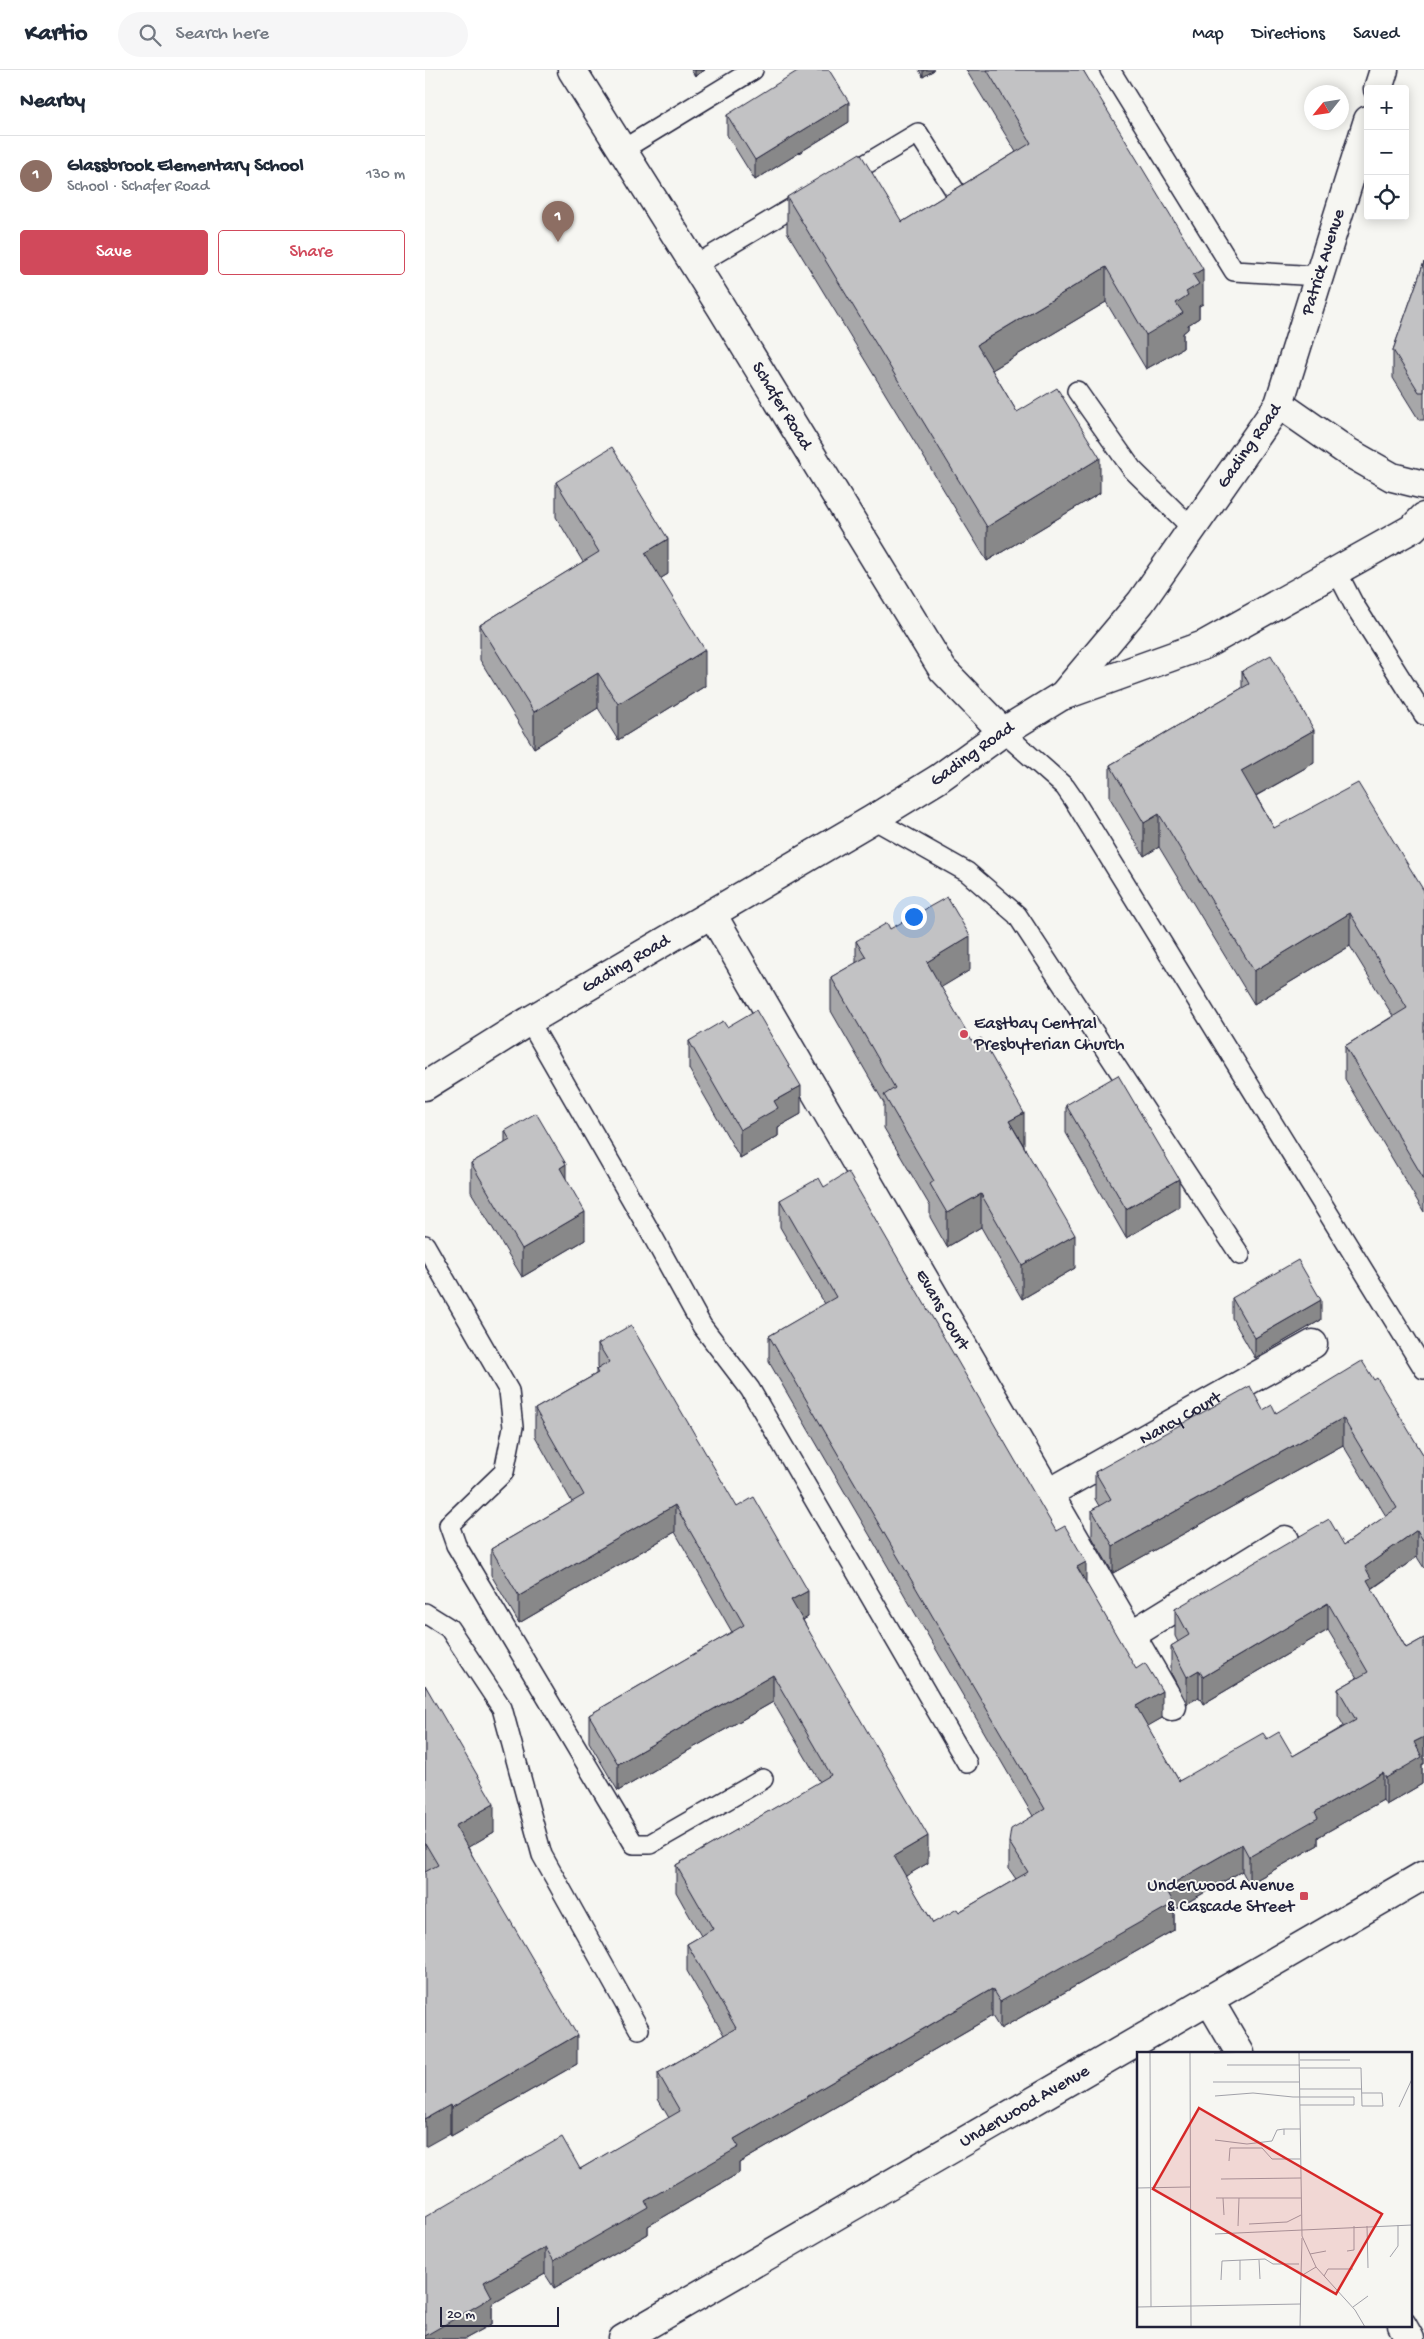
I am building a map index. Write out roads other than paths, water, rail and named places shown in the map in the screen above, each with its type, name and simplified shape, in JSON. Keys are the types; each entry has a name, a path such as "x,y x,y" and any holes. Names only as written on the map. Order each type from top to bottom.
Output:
{"street":[{"name":"Schafer Road","path":"572,70 943,670 1003,732"},
{"path":"1379,85 1384,70"},
{"name":"Patrick Avenue","path":"1279,404 1365,130"},
{"name":"Gading Road","path":"425,1086 529,1021 873,819 938,779 1003,732 1063,695 1141,602 1279,404 1348,452 1392,477 1424,485"},
{"path":"1063,695 1204,645 1413,528 1424,517"},
{"name":"Evans Court","path":"712,914 759,998 1172,1706"},
{"name":"Nancy Court","path":"1049,1493 1313,1344"},
{"path":"1131,1635 1285,1540"},
{"name":"Underwood Avenue","path":"623,2339 1424,1874"},
{"path":"1209,2000 1239,2052"},
{"path":"1403,2326 1410,2339"}],"lane":[{"path":"622,150 753,70"},
{"path":"1110,70 1234,271 1319,276"},
{"path":"694,266 918,133 959,197"},
{"path":"1077,391 1131,469 1193,528"},
{"path":"1337,572 1353,603 1424,715"},
{"path":"1003,732 1065,787 1074,800 1424,1368"},
{"path":"873,819 967,872 1017,915 1240,1255"},
{"path":"529,1021 702,1326 750,1389 967,1763"},
{"path":"425,1245 509,1390 513,1427 504,1472 449,1525 456,1545 634,1844 650,1844 763,1779"},
{"path":"425,1613 449,1628 502,1708 542,1855 639,2029"}],"place":[{"name":"Glassbrook Elementary School","path":"558,242"},
{"name":"Eastbay Central Presbyterian Church","path":"964,1034"},
{"name":"Underwood Avenue & Cascade Street","path":"1304,1896"}]}
